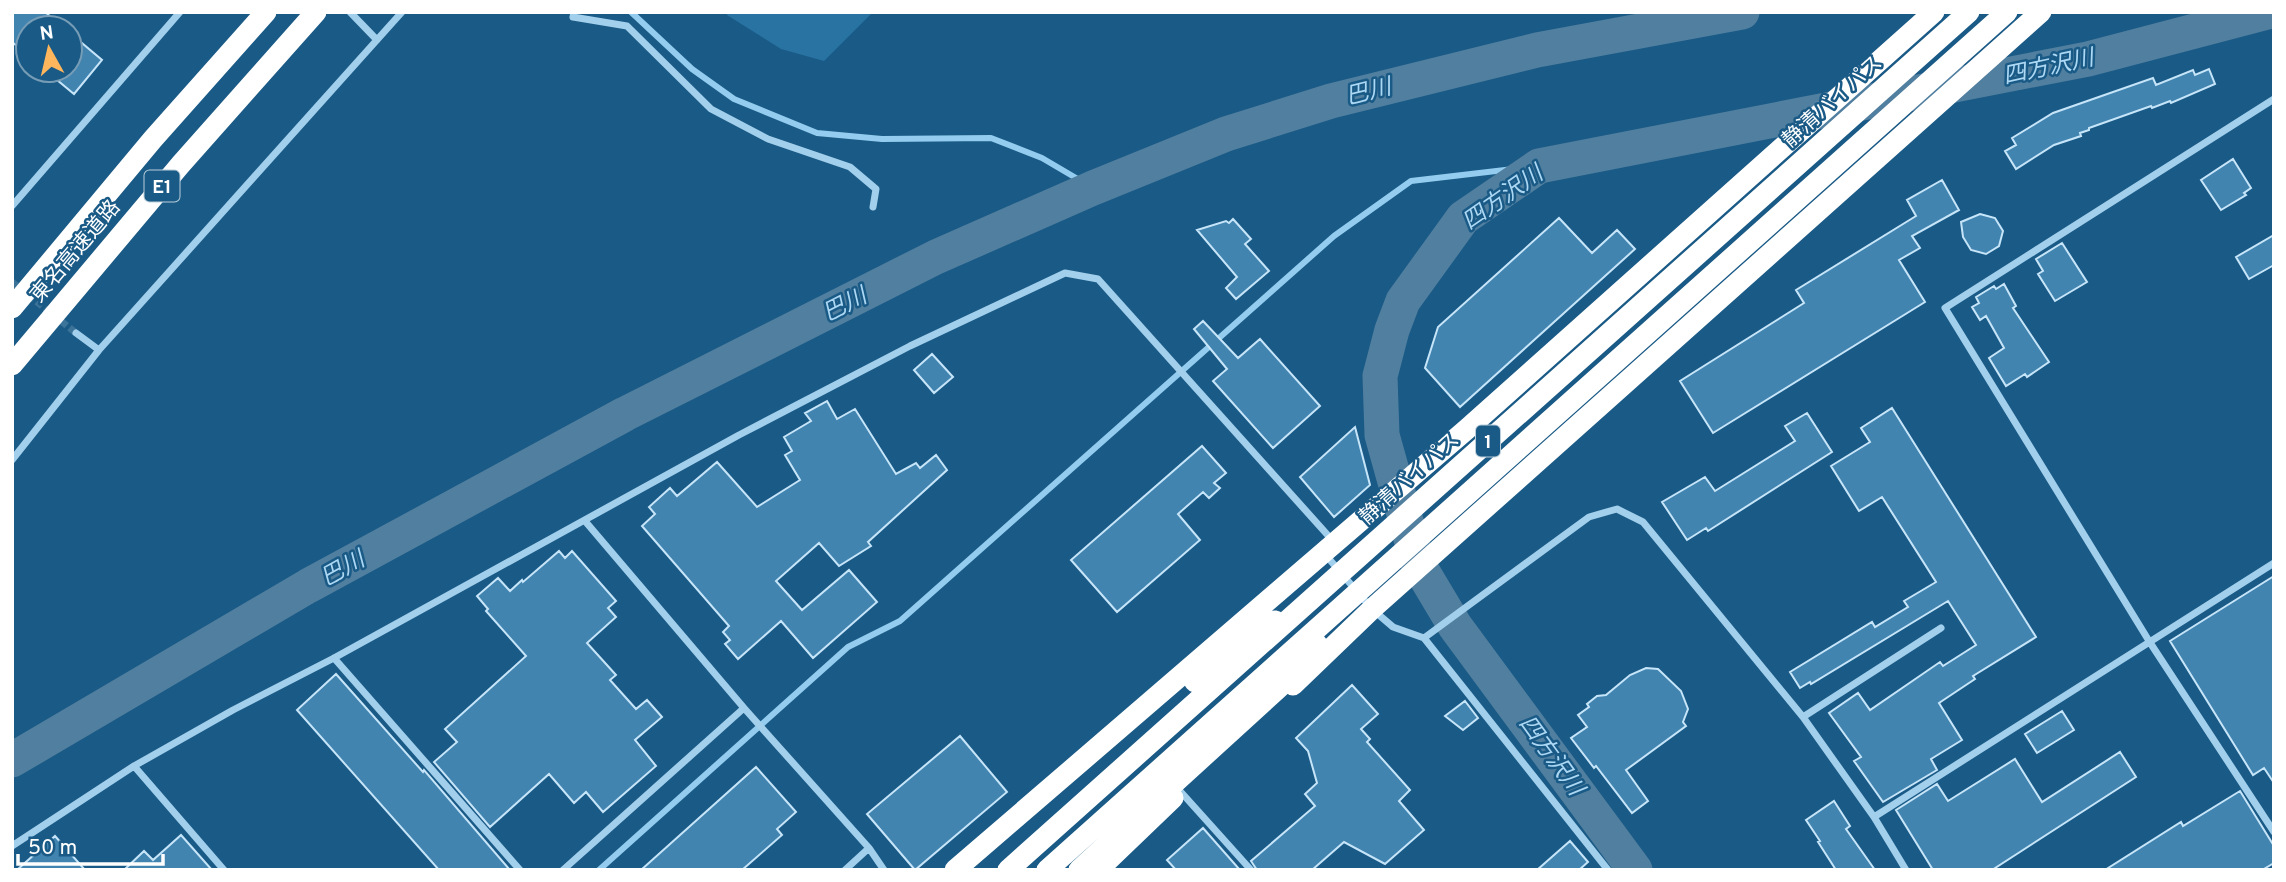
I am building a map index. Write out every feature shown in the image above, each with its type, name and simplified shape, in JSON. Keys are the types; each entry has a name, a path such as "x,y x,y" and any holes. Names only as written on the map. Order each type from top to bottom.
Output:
{"highway":[{"name":"東名高速道路","path":"12,308 153,139 266,12"},
{"name":"東名高速道路","path":"12,365 181,164 316,12"},
{"path":"954,870 1329,548 1934,12"},
{"name":"静清バイパス","path":"1008,870 1969,12"},
{"name":"1","path":"1047,870 2007,12"},
{"name":"1","path":"1098,870 1373,609 2041,12"},
{"path":"970,870 1218,663 1331,581"},
{"path":"1079,870 1283,684 1370,582"}],"street":[{"path":"12,206 180,12"},
{"path":"350,12 377,40"},
{"path":"12,460 99,350 402,12"},
{"path":"574,12 573,17 626,26 711,109 768,139 850,167 876,189 873,207"},
{"path":"2274,99 1945,308 2149,641 2274,832"},
{"path":"12,846 134,766 233,710 334,658 763,422 910,346 1065,273 1098,279 1329,548 1373,609 1393,627 1424,638 1608,870"},
{"path":"76,333 99,350"},
{"path":"1424,638 1589,517 1617,509 1643,522 1803,717 1874,817 1906,870"},
{"path":"585,521 744,708 869,848 884,870"},
{"path":"1874,817 2274,563"},
{"path":"1803,717 1941,628"},
{"path":"334,658 520,870"},
{"path":"563,870 744,708"},
{"path":"134,766 224,870"},
{"path":"1180,791 1251,870"},
{"path":"845,870 869,848"}],"shaded area":[{"path":"727,12 873,12 824,61 781,49 727,15"}],"building":[{"path":"12,12 47,14 14,14 14,44"},
{"path":"84,45 102,60 84,82"},
{"path":"2209,69 2215,84 2171,103 2170,101 2152,108 2151,106 2089,128 2080,133 2081,136 2054,145 2016,169 2005,151 2016,145 2012,138 2053,113 2153,78 2156,85 2193,70 2195,75"},
{"path":"62,84 82,84 74,94"},
{"path":"2233,159 2251,188 2244,193 2246,195 2221,210 2201,180"},
{"path":"1942,180 1959,210 1912,236 1920,248 1899,260 1925,302 1713,433 1680,381 1804,303 1796,290 1916,216 1907,200"},
{"path":"1980,214 1995,218 2003,231 1999,246 1986,254 1971,250 1963,237 1961,222"},
{"path":"1559,218 1592,253 1617,230 1635,249 1460,407 1425,368 1438,327"},
{"path":"1233,219 1251,239 1245,244 1269,271 1236,299 1226,288 1237,277 1197,230 1226,221 1229,223"},
{"path":"2274,235 2274,265 2249,279 2236,257"},
{"path":"2062,243 2087,282 2055,301 2038,274 2043,271 2036,259"},
{"path":"2004,284 2016,306 2013,308 2049,362 2027,377 2025,374 2006,386 1989,358 2004,348 1986,316 1980,320 1972,307 1979,303 1976,297 1994,286 1996,289"},
{"path":"1203,321 1238,358 1260,339 1320,406 1273,448 1213,381 1227,369 1194,329"},
{"path":"932,354 953,377 934,393 914,370"},
{"path":"827,401 837,419 855,409 896,474 916,463 920,468 936,455 947,470 868,542 871,546 839,566 819,543 776,581 802,610 849,570 877,602 813,658 781,621 738,659 725,644 730,640 723,632 729,626 642,526 655,514 649,507 670,488 677,496 717,462 757,507 800,480 785,455 792,451 784,437 811,421 805,413"},
{"path":"1892,408 2036,637 1973,676 1975,679 1939,703 1962,740 1931,759 1937,770 1883,802 1854,761 1861,757 1829,713 1858,693 1870,710 1940,662 1943,666 1976,645 1948,601 1811,684 1810,682 1800,688 1790,672 1872,622 1875,627 1908,607 1904,601 1936,582 1882,497 1859,511 1831,466 1870,442 1861,428"},
{"path":"1807,413 1832,452 1708,531 1706,528 1687,540 1662,502 1705,477 1715,491 1795,441 1785,426"},
{"path":"1355,427 1370,485 1334,517 1300,477"},
{"path":"1202,446 1226,473 1214,483 1220,488 1209,498 1203,492 1178,514 1200,540 1117,612 1071,560"},
{"path":"559,551 565,558 572,551 616,601 608,608 616,617 587,643 616,675 610,680 636,709 647,700 662,717 635,740 656,766 603,812 586,792 574,803 549,774 490,827 434,762 457,742 445,729 526,656 486,611 488,609 477,596 498,578 510,591"},
{"path":"2274,576 2274,783 2264,768 2253,775 2170,641"},
{"path":"1646,668 1658,669 1681,691 1688,709 1683,722 1686,726 1626,770 1648,801 1632,813 1571,738 1587,727 1578,715 1589,707 1587,704 1597,696 1606,695 1630,675"},
{"path":"336,674 510,870 439,870 297,710"},
{"path":"1352,685 1378,714 1361,729 1370,739 1367,742 1410,790 1399,801 1424,830 1385,864 1344,842 1312,870 1257,870 1251,861 1315,806 1305,794 1317,783 1308,751 1296,738"},
{"path":"1465,701 1478,718 1463,730 1445,716"},
{"path":"2062,711 2074,730 2037,753 2025,734"},
{"path":"960,736 1007,792 915,870 867,814"},
{"path":"2120,752 2136,777 1992,870 1933,870 1896,810 1937,784 1948,801 2015,759 2042,802"},
{"path":"756,767 796,812 777,829 782,835 742,870 641,870"},
{"path":"2240,791 2274,846 2274,863 2262,870 2105,870 2181,822 2183,826"},
{"path":"1834,801 1850,826 1846,829 1875,870 1836,870 1818,842 1820,841 1806,820"},
{"path":"1203,828 1240,870 1176,870 1167,860"},
{"path":"181,835 212,870 124,870 144,851 153,860"},
{"path":"55,836 85,870 17,870"},
{"path":"1570,841 1588,862 1579,870 1537,870"}],"waterway":[{"path":"631,12 692,69 734,99 817,133 882,139 991,138 1042,158 1093,188"},
{"name":"巴川","path":"12,760 308,586 625,414 936,257 1093,188 1226,134 1331,101 1537,50 1742,12"},
{"name":"四方沢川","path":"1635,870 1455,626 1418,564 1382,435 1380,376 1392,330 1403,301 1463,218 1539,166 2088,59 2267,12"},
{"path":"599,870 848,647 900,621 1334,236 1411,181 1539,166"}],"tunnel":[{"path":"12,282 76,333"}]}
